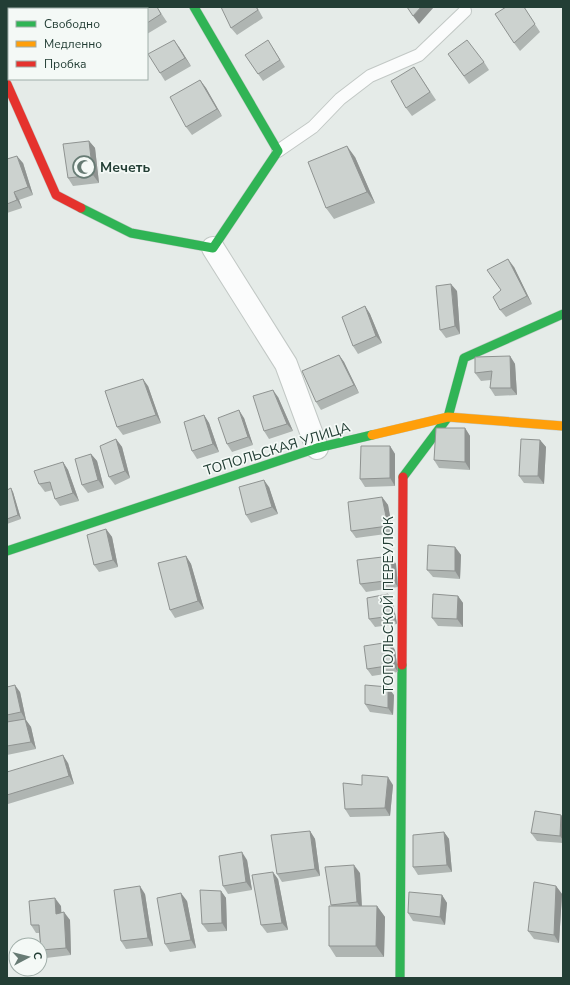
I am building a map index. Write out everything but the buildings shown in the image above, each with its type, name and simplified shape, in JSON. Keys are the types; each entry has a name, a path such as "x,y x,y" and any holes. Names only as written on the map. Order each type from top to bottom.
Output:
{"street":[{"path":"194,7 278,151 213,248"},
{"path":"7,84 56,195 131,233 213,248 286,364 317,448"},
{"name":"ТОПОЛЬСКОЙ ПЕРЕУЛОК","path":"400,978 403,475 448,417 464,358 563,314"},
{"name":"ТОПОЛЬСКАЯ УЛИЦА","path":"7,551 317,448 448,417 563,426"}],"lane":[{"path":"278,151 313,127 340,99 370,76 419,55 465,12"}],"traffic: fast":[{"path":"81,208 131,233 213,248 278,151 194,7"},
{"path":"403,477 448,417 464,358 563,314"},
{"path":"7,551 317,448 372,435"},
{"path":"400,978 402,665"}],"traffic: slow":[{"path":"372,435 448,417 563,426"}],"traffic: jam":[{"path":"7,84 56,195 81,208"},
{"path":"402,665 403,477"}],"place":[{"name":"Мечеть","path":"84,167"}]}
